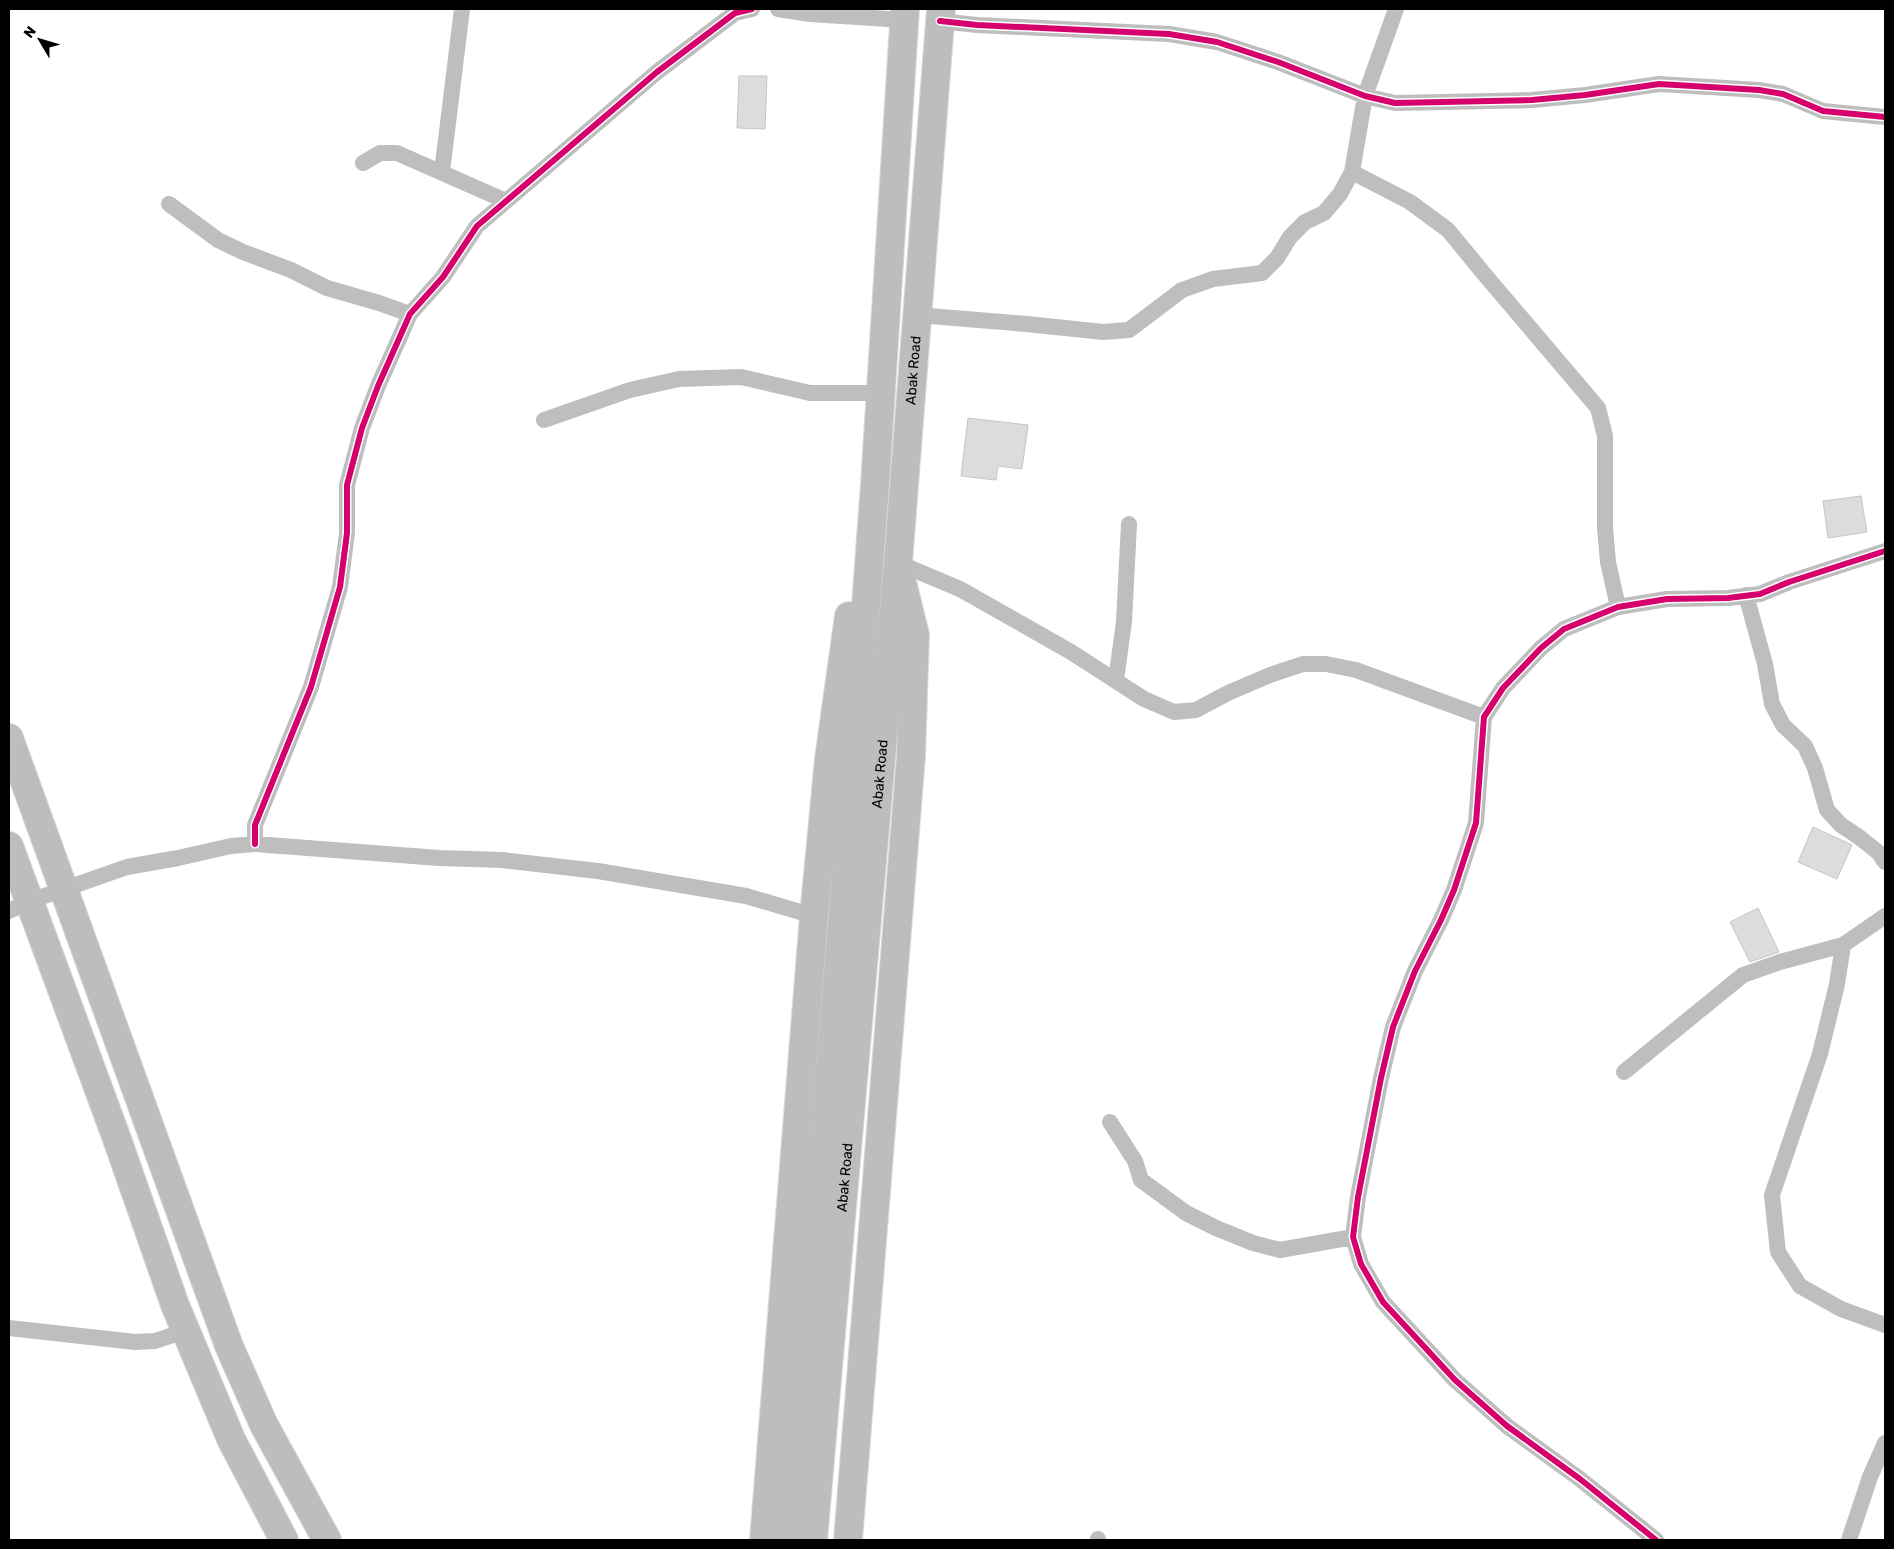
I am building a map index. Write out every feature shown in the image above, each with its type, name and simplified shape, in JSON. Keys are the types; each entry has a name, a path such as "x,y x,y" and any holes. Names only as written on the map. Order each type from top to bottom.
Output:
{"highway":[{"name":"Abak Road","path":"790,1540 843,911 875,484 904,15"},
{"name":"Abak Road","path":"813,1540 898,563 941,15"},
{"path":"764,1540 814,916 829,759 846,631 875,484"},
{"path":"848,1540 912,756 915,636 898,563"},
{"path":"9,738 62,889 229,1346 264,1425 327,1540"},
{"path":"9,846 19,906 117,1139 174,1305 231,1439 284,1540"}],"street":[{"path":"442,172 462,9"},
{"path":"255,844 256,825 311,687 340,586 347,533 347,485 362,428 378,386 410,314 443,277 477,226 657,72 736,13 752,9"},
{"path":"778,9 810,14 904,15"},
{"path":"917,315 1104,332 1129,330 1182,290 1213,279 1262,273 1277,258 1290,237 1305,222 1324,212 1340,194 1352,172 1365,96 1396,9"},
{"path":"941,15 976,25 1169,34 1217,42 1278,62 1365,96 1395,103 1532,100 1585,95 1660,84 1758,90 1783,94 1823,112 1885,117"},
{"path":"363,163 380,153 398,153 506,201"},
{"path":"1352,172 1410,202 1448,230 1598,408 1605,436 1605,528 1608,562 1618,607"},
{"path":"169,204 218,240 243,252 291,270 327,288 410,314"},
{"path":"544,420 630,390 679,379 741,377 810,394 881,393"},
{"path":"1116,680 1124,622 1128,524"},
{"path":"1656,1540 1580,1479 1507,1426 1456,1380 1383,1302 1361,1264 1353,1237 1358,1197 1381,1078 1393,1027 1415,971 1454,890 1476,823 1484,717 1503,688 1541,648 1564,629 1618,607 1667,599 1728,598 1760,594 1789,582 1885,551"},
{"path":"898,563 960,589 1116,680 1144,699 1174,712 1196,710 1228,693 1270,675 1303,664 1326,664 1356,670 1484,717"},
{"path":"1746,595 1765,664 1772,704 1783,725 1805,746 1815,768 1827,810 1840,825 1859,836 1885,862"},
{"path":"19,906 127,867 231,846 255,844 439,858 502,860 598,871 746,896 814,916"},
{"path":"1624,1072 1743,976 1780,962 1843,945 1885,916"},
{"path":"1843,945 1837,984 1820,1054 1772,1196 1778,1252 1800,1286 1841,1309 1885,1325"},
{"path":"1110,1122 1134,1161 1141,1180 1186,1213 1216,1228 1252,1243 1280,1250 1353,1237"},
{"path":"9,1328 135,1342 155,1341 185,1331"},
{"path":"1849,1540 1870,1477 1885,1442"}],"building":[{"path":"739,76 767,76 765,129 737,128"},
{"path":"968,418 1028,425 1022,469 998,466 996,480 961,476"},
{"path":"1861,496 1867,532 1828,538 1823,501"},
{"path":"1813,827 1852,845 1837,879 1798,862"},
{"path":"1758,908 1779,952 1750,962 1730,922"}],"cycle path":[{"path":"255,844 255,825 311,687 340,587 347,533 347,485 362,428 378,386 410,314 443,277 477,226 657,72 735,13 752,9"},
{"path":"940,21 977,25 1169,34 1217,42 1278,62 1365,96 1395,103 1532,100 1585,95 1659,84 1759,90 1783,94 1823,111 1885,117"},
{"path":"1656,1540 1580,1479 1507,1426 1455,1380 1383,1302 1361,1264 1353,1237 1358,1197 1381,1078 1393,1027 1415,971 1454,890 1476,823 1484,717 1503,688 1541,648 1564,629 1618,607 1667,599 1728,598 1760,594 1789,582 1885,551"}]}
